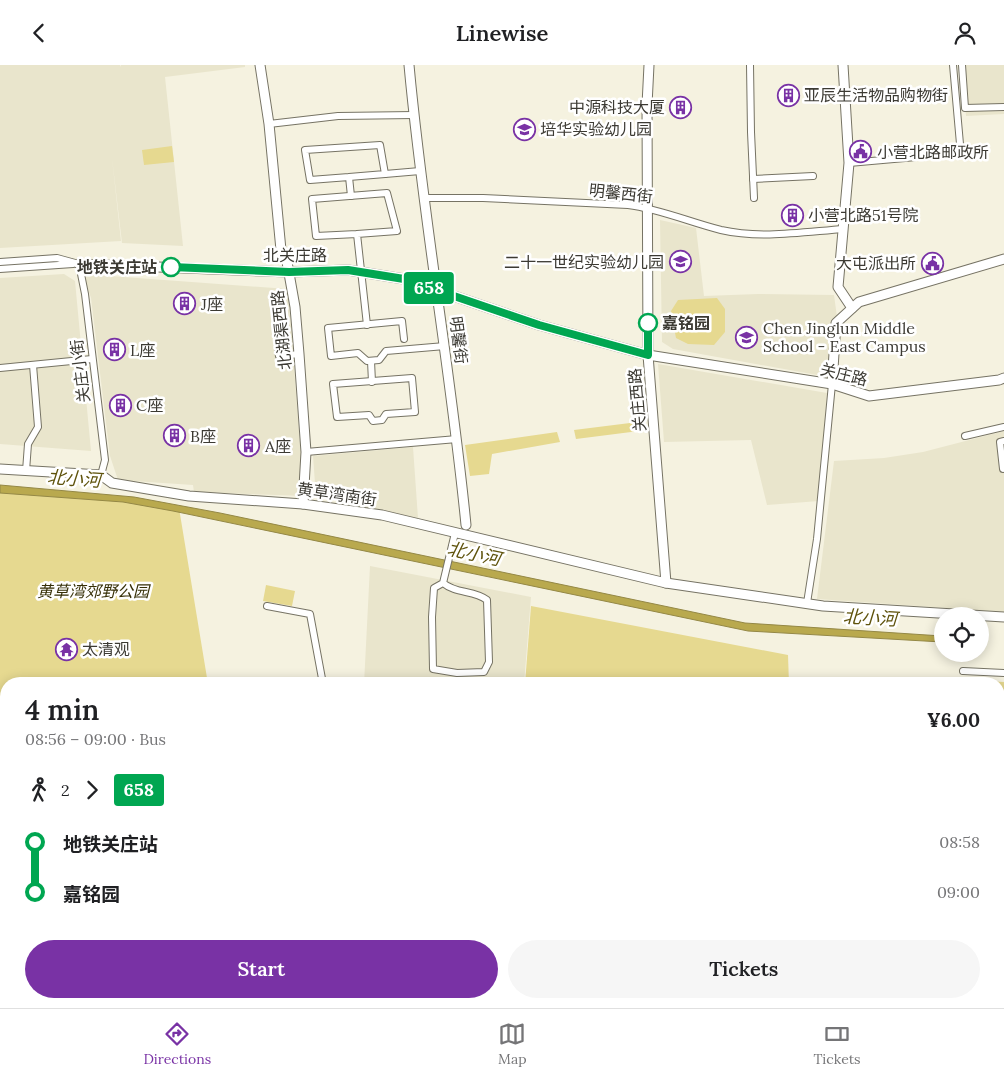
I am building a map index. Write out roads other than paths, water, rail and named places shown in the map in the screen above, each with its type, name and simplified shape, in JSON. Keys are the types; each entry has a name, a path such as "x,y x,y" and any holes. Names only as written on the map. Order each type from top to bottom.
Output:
{"street":[{"name":"北湖渠西路","path":"260,65 269,124 281,250 287,263 295,307 306,452 303,504"},
{"name":"明馨街","path":"409,65 423,198 438,291 466,525"},
{"name":"关庄西路","path":"649,65 647,105 648,355 666,583"},
{"path":"750,65 750,132 754,198"},
{"path":"843,65 848,163 838,287 852,308"},
{"path":"848,163 958,152 960,144 953,65"},
{"path":"962,65 965,108 1004,107"},
{"path":"269,124 338,116 414,115"},
{"path":"385,174 380,145 304,150 310,180 349,177 385,174 420,171"},
{"path":"753,179 813,176"},
{"path":"349,177 351,196"},
{"path":"387,193 397,231 356,234 316,236 312,199 387,193"},
{"name":"明馨西街","path":"423,198 492,199 647,207 722,230 770,235 844,229"},
{"path":"356,234 367,325"},
{"path":"0,262 57,257 79,264"},
{"path":"807,603 817,539 836,323 859,302 1004,259"},
{"path":"0,269 79,264"},
{"name":"北关庄路","path":"79,264 289,272 348,270 362,272 404,279 539,325 648,355"},
{"name":"关庄小街","path":"79,264 85,294 105,460 101,475"},
{"path":"404,339 402,321 328,328 331,356 358,353 367,361 371,361 380,360 386,351 445,347"},
{"path":"278,350 279,356 299,355"},
{"name":"关庄路","path":"648,355 832,384 868,396 1004,378"},
{"path":"0,368 92,359"},
{"path":"371,361 372,382"},
{"path":"26,471 28,444 38,427 32,365"},
{"path":"412,378 415,412 386,414 382,421 374,421 369,415 337,417 333,384 372,382 412,378"},
{"path":"965,436 1004,428"},
{"path":"306,452 457,439"},
{"path":"1002,469 1000,442 1004,441"},
{"name":"黄草湾南街","path":"0,469 101,475 112,483 189,496 303,504 382,515 666,583 807,603 1004,617"},
{"path":"443,583 448,587 481,595 487,600 489,662 484,672 457,673 433,669 432,617 434,588 443,583 455,533"},
{"path":"267,606 310,614 321,677"},
{"path":"963,671 1004,673"}],"place":[{"name":"亚辰生活物品购物街","path":"788,95"},
{"name":"中源科技大厦","path":"681,107"},
{"name":"培华实验幼儿园","path":"524,129"},
{"name":"小营北路邮政所","path":"861,152"},
{"name":"小营北路51号院","path":"792,215"},
{"name":"二十一世纪实验幼儿园","path":"680,262"},
{"name":"大屯派出所","path":"932,263"},
{"name":"地铁关庄站","path":"171,267"},
{"name":"J座","path":"185,304"},
{"name":"嘉铭园","path":"648,323"},
{"name":"Chen Jinglun Middle School - East Campus","path":"747,337"},
{"name":"L座","path":"114,350"},
{"name":"C座","path":"120,405"},
{"name":"B座","path":"174,436"},
{"name":"A座","path":"249,446"},
{"name":"太清观","path":"66,649"}],"water label":[{"name":"北小河","path":"74,479"},
{"name":"北小河","path":"474,554"},
{"name":"北小河","path":"870,618"}],"park label":[{"name":"黄草湾郊野公园","path":"93,591"}]}
